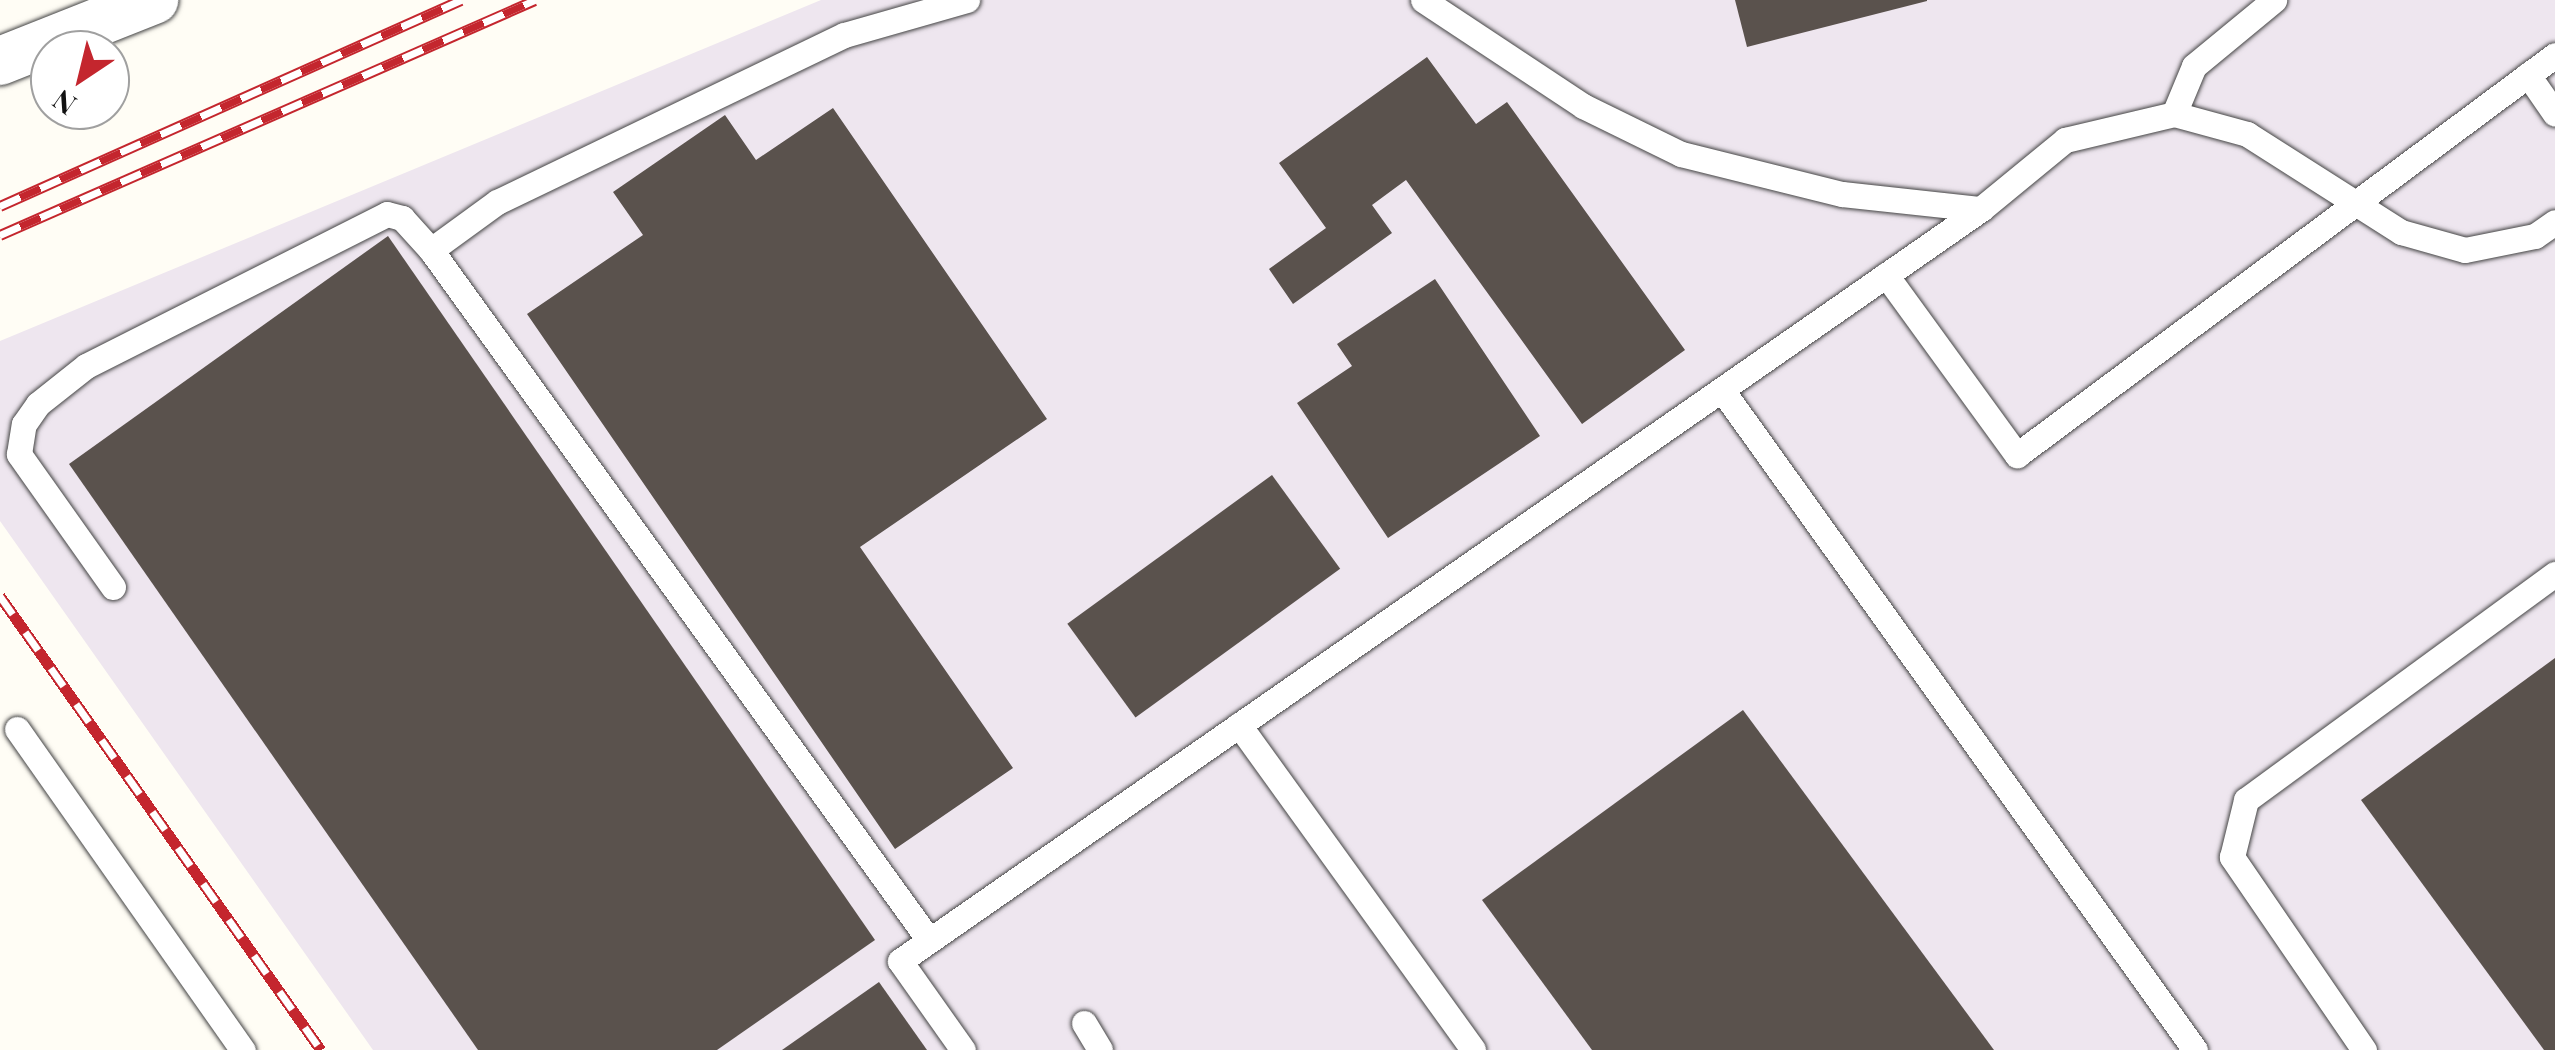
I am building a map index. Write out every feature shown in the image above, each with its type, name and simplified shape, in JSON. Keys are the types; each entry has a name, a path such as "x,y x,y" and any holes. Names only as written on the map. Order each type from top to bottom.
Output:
{"street":[{"path":"0,61 154,0"}],"lane":[{"path":"432,250 497,202 844,35 968,0"},
{"path":"1424,0 1583,106 1681,154 1842,194 1981,209"},
{"path":"2174,114 2194,66 2274,0"},
{"path":"1886,275 2017,454 2351,200 2555,55"},
{"path":"2528,75 2555,114"},
{"path":"963,1050 900,961 1981,209 2065,140 2174,114 2247,134 2401,232 2465,250 2535,236 2555,222"},
{"path":"112,587 19,454 24,424 38,404 86,366 387,214 402,218 432,250 930,940"},
{"path":"1722,390 2195,1050"},
{"path":"2364,1050 2232,857 2246,800 2555,574"},
{"path":"1239,725 1473,1050"},
{"path":"17,729 243,1050"},
{"path":"1084,1023 1100,1050"}],"shaded area":[{"path":"821,0 2555,0 2555,1050 373,1050 0,521 0,341"}],"building":[{"path":"1735,0 1927,0 1927,1 1747,47"},
{"path":"1427,57 1476,124 1507,102 1685,350 1582,424 1406,180 1372,205 1392,233 1293,304 1269,269 1326,228 1279,163"},
{"path":"833,108 1047,419 860,547 1013,768 895,849 527,314 643,235 613,192 725,115 756,160"},
{"path":"388,236 875,940 717,1050 478,1050 69,464"},
{"path":"1435,279 1540,436 1388,538 1297,403 1352,366 1337,344"},
{"path":"1272,475 1340,569 1136,718 1067,624"},
{"path":"2555,658 2555,1050 2544,1050 2361,800"},
{"path":"1743,710 1994,1050 1592,1050 1482,900"},
{"path":"879,982 927,1050 782,1050"}],"railway":[{"path":"0,206 461,0"},
{"path":"0,235 535,0"},
{"path":"0,596 321,1050"}]}
